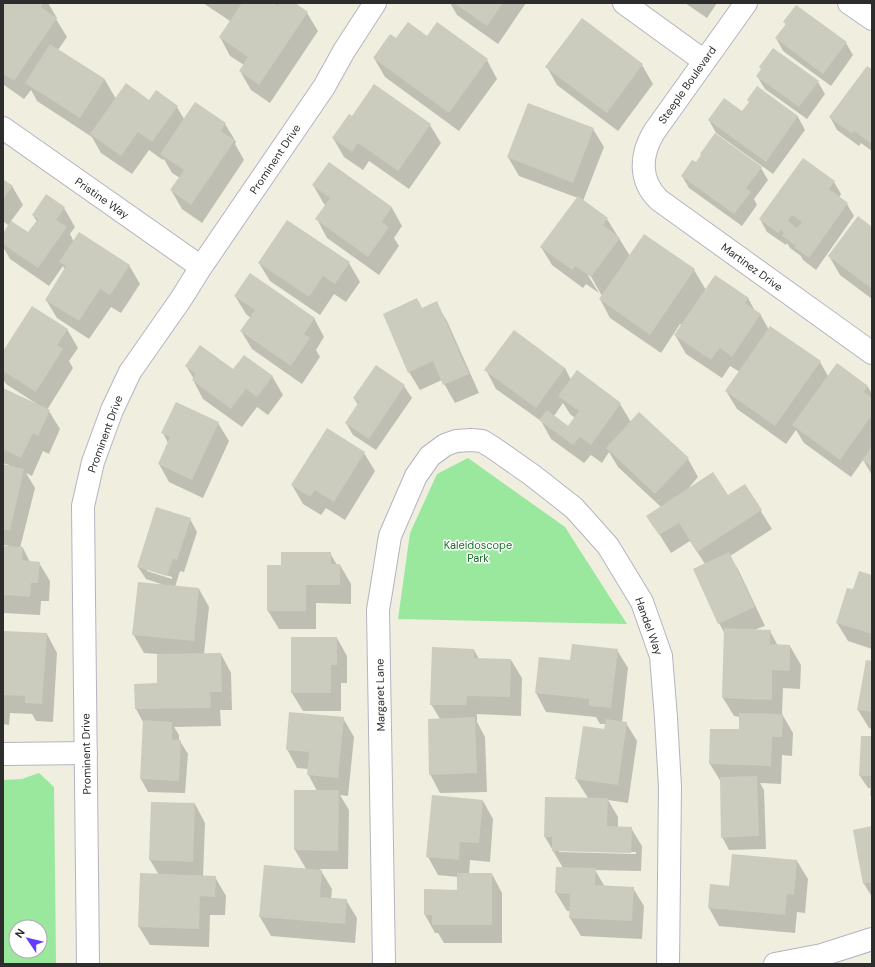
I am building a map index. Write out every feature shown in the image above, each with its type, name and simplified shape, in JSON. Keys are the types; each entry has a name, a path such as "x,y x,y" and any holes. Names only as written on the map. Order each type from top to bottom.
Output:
{"street":[{"name":"Prominent Drive","path":"88,964 83,506 93,462 112,410 130,372 324,87 344,51 375,3"},
{"path":"624,3 704,61"},
{"name":"Steeple Boulevard","path":"644,173 644,156 648,141 746,3"},
{"path":"849,3 872,19"},
{"name":"Pristine Way","path":"3,128 201,267"},
{"name":"Martinez Drive","path":"644,173 649,189 659,200 872,353"},
{"name":"Handel Way","path":"445,445 456,441 471,440 482,442 492,447 538,479 574,508 608,546 642,602 661,656 666,718 670,786 668,964"},
{"name":"Margaret Lane","path":"384,964 378,610 390,536 416,476 430,456 445,445"},
{"path":"3,754 86,753"},
{"path":"775,964 822,955 872,939"}],"green space":[{"name":"Kaleidoscope Park","path":"468,458 565,527 627,624 398,619 410,533 437,474"},
{"path":"39,773 54,787 56,964 3,964 3,780 22,779"}],"building":[{"path":"3,3 44,3 41,7 57,18 14,81 3,74"},
{"path":"242,3 273,3 278,6 280,3 295,3 308,12 259,85 239,71 248,57 219,37"},
{"path":"454,3 503,3 487,26"},
{"path":"796,5 847,42 823,74 775,38 786,24 783,22"},
{"path":"582,18 643,64 607,113 545,67"},
{"path":"408,22 427,36 437,22 488,59 449,113 373,58 390,34 396,38"},
{"path":"50,44 105,79 80,118 25,83"},
{"path":"773,48 819,81 799,107 756,76 761,69 759,67"},
{"path":"867,66 872,69 872,144 854,131 852,134 829,117"},
{"path":"126,83 149,100 156,90 178,106 152,142 138,132 121,156 90,134"},
{"path":"374,84 431,124 398,171 358,143 352,152 332,138 349,114 352,116"},
{"path":"757,86 798,116 766,162 708,120 724,98 742,111 749,102 747,100"},
{"path":"195,102 226,123 221,131 235,140 191,205 170,190 184,170 160,154"},
{"path":"528,103 594,128 573,183 507,157"},
{"path":"715,133 762,167 746,188 751,192 734,214 681,176 692,160 696,162"},
{"path":"803,158 835,181 829,189 848,203 809,258 782,236 784,233 781,230 778,233 759,219","holes":["792,215 802,222 797,228 788,221"]},
{"path":"329,162 392,207 382,222 389,227 368,257 315,219 330,198 312,185"},
{"path":"3,179 13,186 3,199"},
{"path":"46,194 65,207 56,220 67,227 38,268 3,244 3,233 11,221 28,232 38,219 32,215"},
{"path":"578,196 608,218 603,225 620,238 591,277 575,266 572,270 540,247"},
{"path":"858,216 872,227 872,289 828,256"},
{"path":"287,220 350,262 335,284 323,276 309,297 258,263"},
{"path":"79,232 130,265 110,295 100,289 79,321 45,300 66,266 59,262"},
{"path":"644,234 695,269 650,335 599,299"},
{"path":"250,273 315,318 304,334 310,338 291,366 240,331 255,310 234,296"},
{"path":"715,275 749,298 745,303 761,314 732,357 720,348 711,360 674,335"},
{"path":"417,298 422,308 437,301 469,374 443,385 433,361 408,373 383,314"},
{"path":"32,306 68,329 57,345 63,349 36,392 3,371 3,351"},
{"path":"770,326 821,361 775,426 725,391"},
{"path":"514,330 565,368 536,408 484,370"},
{"path":"200,345 233,369 244,355 273,376 257,397 246,389 231,409 192,380 196,374 185,366"},
{"path":"837,363 868,386 864,392 872,398 872,415 840,460 792,425"},
{"path":"376,365 405,385 369,439 345,423 359,402 353,398"},
{"path":"577,370 621,403 591,445 580,437 573,445 539,420 547,410 568,426 579,411 558,396"},
{"path":"3,388 50,410 38,436 33,433 21,458 3,449"},
{"path":"176,402 219,422 192,480 158,464 170,437 161,433"},
{"path":"639,412 689,458 655,494 606,448"},
{"path":"327,428 365,452 334,502 315,490 310,497 291,485"},
{"path":"872,446 872,467 862,460"},
{"path":"3,464 24,469 10,531 3,529"},
{"path":"713,472 728,495 745,484 762,510 697,552 679,523 659,535 646,516"},
{"path":"156,507 191,518 177,560 173,559 167,576 137,567"},
{"path":"3,546 23,547 22,560 40,562 38,583 31,583 30,597 3,595"},
{"path":"281,552 331,552 331,564 340,564 340,585 306,585 306,611 267,611 267,565 281,565"},
{"path":"729,552 755,607 718,624 693,569"},
{"path":"859,571 872,575 872,634 836,623 847,588 853,589"},
{"path":"138,582 199,588 194,641 132,635"},
{"path":"724,628 771,630 770,644 790,645 790,671 772,670 772,700 722,698"},
{"path":"3,631 47,633 42,704 25,703 25,696 3,695"},
{"path":"291,637 337,637 337,665 331,665 331,693 291,693"},
{"path":"572,644 618,649 611,708 589,706 589,699 535,693 539,657 570,660"},
{"path":"432,647 474,649 474,658 511,659 510,697 467,696 466,705 430,705"},
{"path":"221,653 222,692 210,692 211,708 135,709 134,684 157,683 157,654"},
{"path":"866,660 872,661 872,712 857,710"},
{"path":"289,712 344,717 338,778 307,775 309,752 286,750"},
{"path":"739,713 783,714 782,737 772,737 771,766 709,764 710,729 739,729"},
{"path":"475,717 477,773 429,775 428,719"},
{"path":"606,719 627,722 618,785 575,779 583,726 604,729"},
{"path":"143,720 172,722 172,740 181,740 179,781 140,779"},
{"path":"861,736 872,736 872,796 870,796 871,776 859,776"},
{"path":"757,776 759,836 721,838 720,777"},
{"path":"294,790 339,790 338,851 294,850"},
{"path":"432,795 483,800 479,843 460,842 459,860 426,857"},
{"path":"545,797 608,798 607,826 632,827 631,853 552,851 552,837 544,837"},
{"path":"151,802 195,803 193,862 149,860"},
{"path":"872,826 872,882 863,884 853,830"},
{"path":"732,854 797,860 794,895 787,894 785,915 708,908 710,884 729,886"},
{"path":"264,865 322,870 320,897 347,899 345,924 259,917"},
{"path":"556,867 596,868 595,885 634,887 632,921 569,918 570,894 555,893"},
{"path":"140,873 216,876 215,897 200,896 199,929 138,927"},
{"path":"457,873 492,873 492,925 432,925 432,915 424,915 424,889 457,890"}]}
